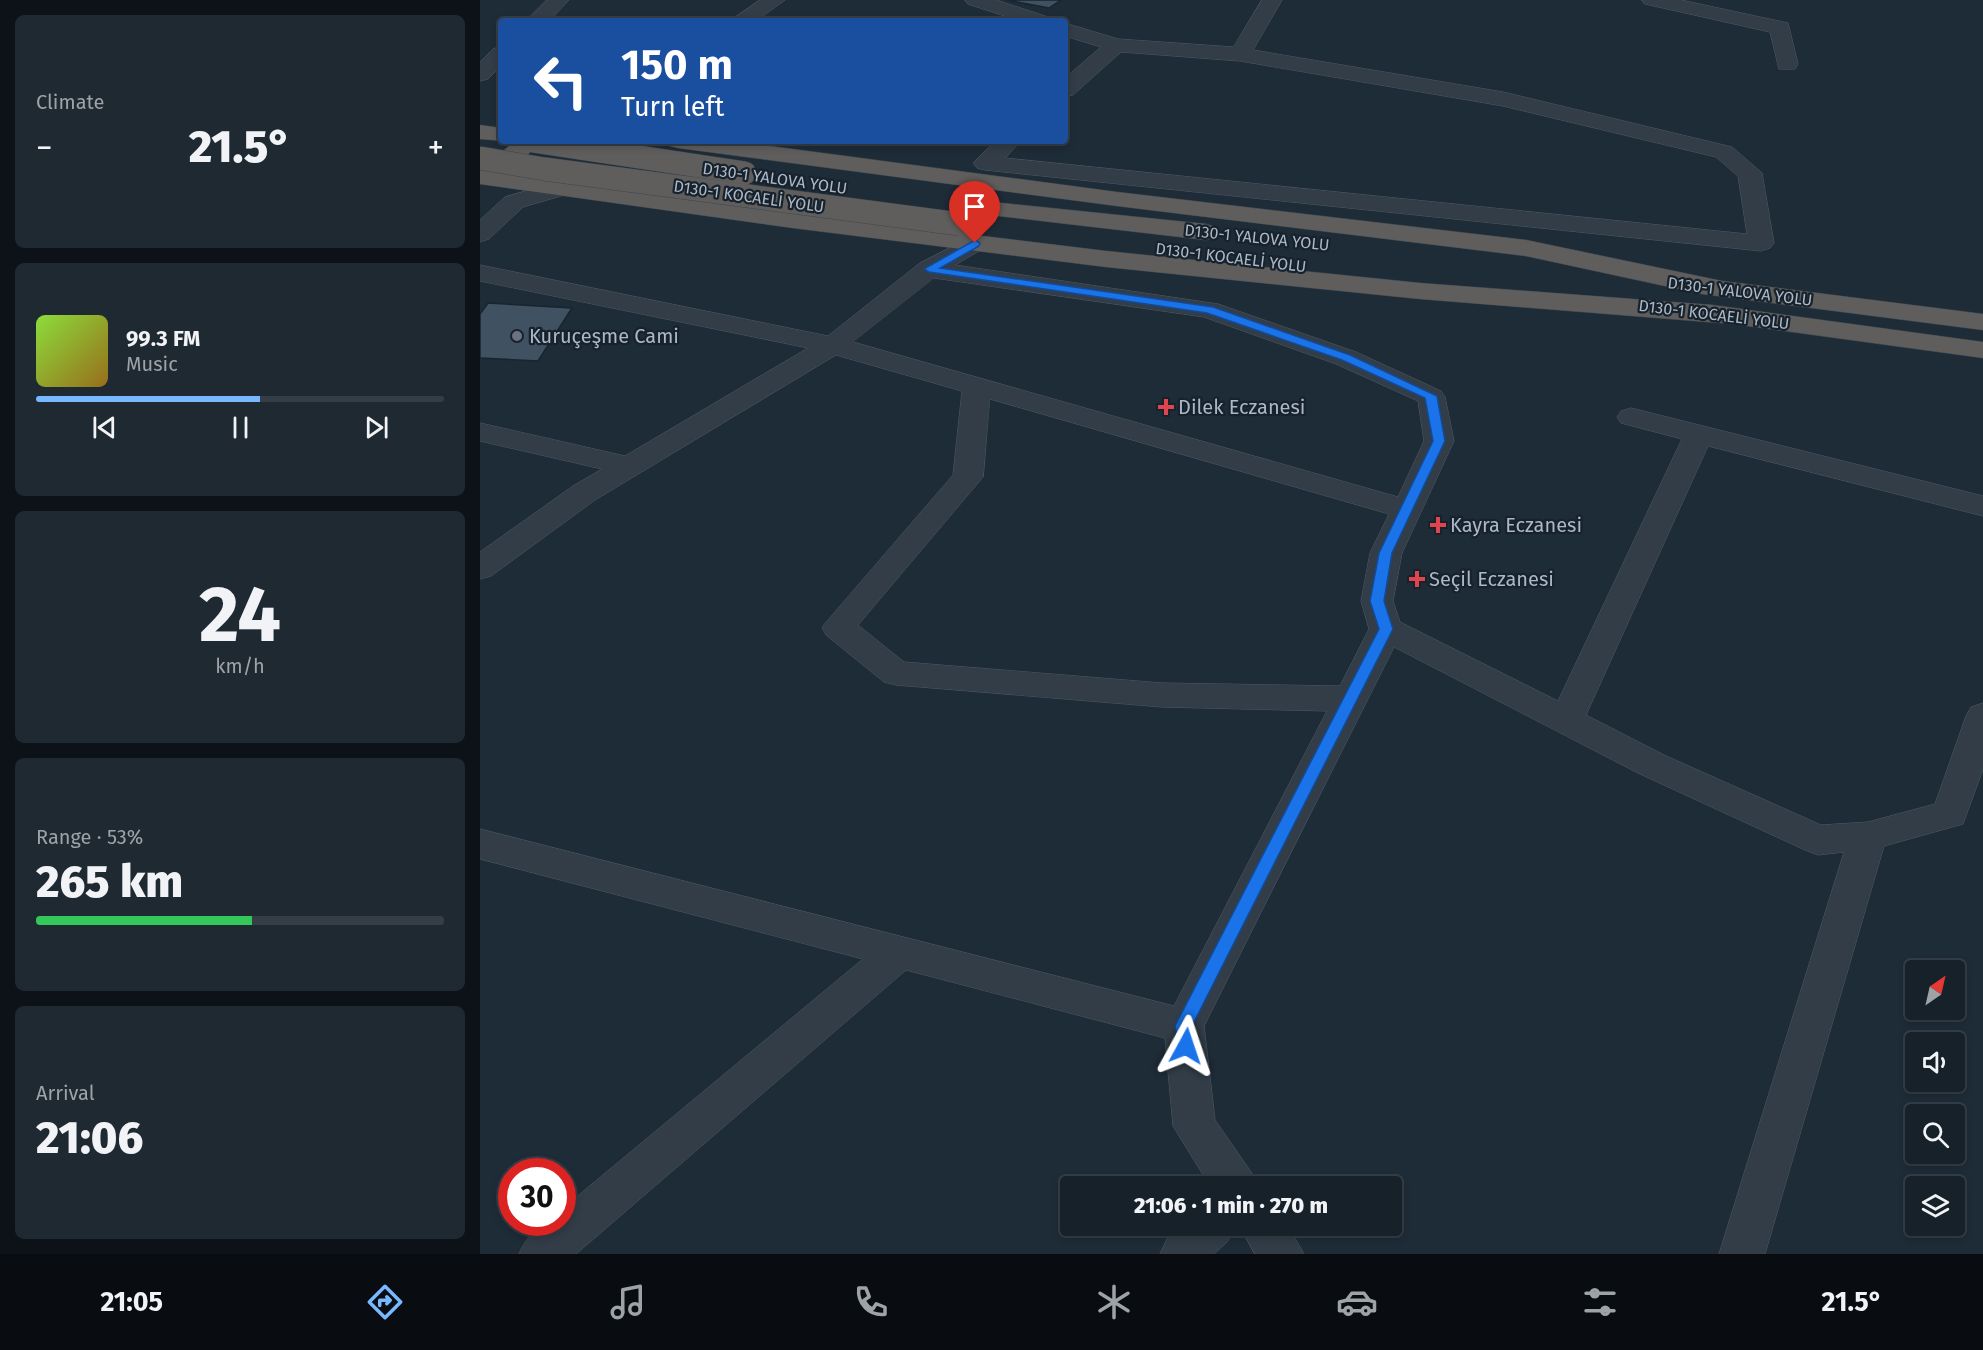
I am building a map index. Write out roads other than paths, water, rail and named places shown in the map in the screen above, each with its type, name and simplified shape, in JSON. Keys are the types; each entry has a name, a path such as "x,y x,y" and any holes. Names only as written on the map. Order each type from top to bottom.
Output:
{"highway":[{"path":"480,111 498,114"},
{"path":"480,132 498,135"},
{"path":"491,178 514,154 528,144"},
{"name":"D130-1 YALOVA YOLU","path":"548,144 969,225 1724,289 1983,322"},
{"path":"562,189 595,172 609,158 617,144"},
{"path":"701,144 1129,200 1526,248 1724,289"},
{"path":"686,206 673,193 669,184 674,175 692,161 731,148"},
{"name":"D130-1 KOCAELİ YOLU","path":"480,158 544,169 969,225 1735,316 1983,350"},
{"path":"491,178 686,206 969,225"}],"street":[{"path":"540,18 560,0"},
{"path":"746,18 775,0"},
{"path":"767,18 795,0"},
{"path":"975,0 1032,18"},
{"path":"1240,54 1272,0"},
{"path":"1652,0 1780,28 1786,64"},
{"path":"1006,144 985,163 1761,243 1750,173 1724,152 1503,99 1240,54 1116,45 1068,30"},
{"path":"1068,87 1116,45"},
{"path":"480,74 498,57"},
{"path":"491,178 512,190 514,202"},
{"path":"480,234 514,202 562,189"},
{"path":"480,568 584,493 833,345 929,269 969,225"},
{"path":"929,269 1209,310 1346,358 1431,396 1439,441 1386,553 1377,601 1386,629 1184,1026 1194,1126 1228,1176"},
{"path":"480,273 833,345 1406,508"},
{"path":"977,386 968,477 838,627 896,673 1162,695 1350,699"},
{"path":"1631,417 1983,506"},
{"path":"480,432 630,466"},
{"path":"1566,720 1700,434"},
{"path":"1386,629 1652,764 1818,840 1868,836 1950,814 1982,721"},
{"path":"1742,1254 1868,836"},
{"path":"480,844 1184,1026"},
{"path":"542,1254 900,952"},
{"path":"1183,1254 1202,1236"},
{"path":"1269,1236 1281,1254"}],"place":[{"name":"Kuruçeşme Cami","path":"517,336"},
{"name":"Dilek Eczanesi","path":"1166,407"},
{"name":"Kayra Eczanesi","path":"1438,525"},
{"name":"Seçil Eczanesi","path":"1417,579"}]}
